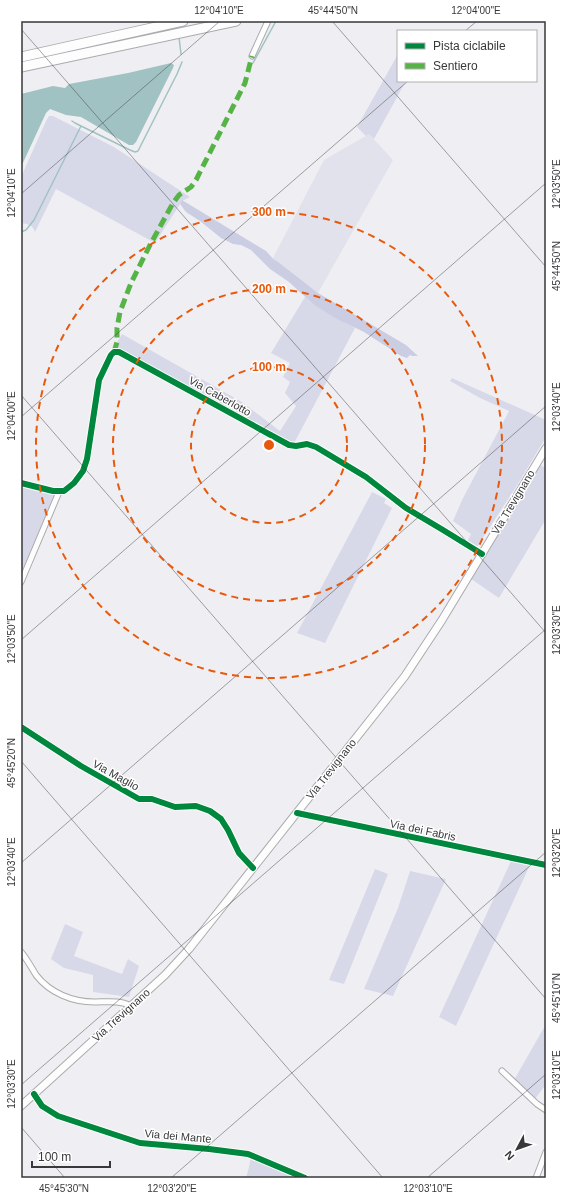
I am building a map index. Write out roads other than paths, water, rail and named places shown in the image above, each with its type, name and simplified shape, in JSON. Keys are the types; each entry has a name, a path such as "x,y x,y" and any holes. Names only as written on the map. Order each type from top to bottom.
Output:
{"highway":[{"path":"21,57 183,21"},
{"path":"21,67 236,21"}],"main road":[{"name":"Via Trevignano","path":"21,1106 165,975 189,949 405,676 442,620 546,448"}],"street":[{"path":"252,56 267,23"},
{"name":"Via Caberlotto","path":"59,492 69,489 85,465 90,444 99,380 111,355 114,352 119,352 289,445 296,446 307,444 316,446 366,477 406,508 482,554"},
{"path":"21,483 59,492 21,582"},
{"name":"Via Maglio","path":"21,727 81,766 139,799 152,799 175,807 196,806 210,811 221,819 239,854 253,868"},
{"name":"Via dei Fabris","path":"297,813 546,865"},
{"path":"21,952 44,984 54,992 80,1001 117,1002 125,1003 131,1006"},
{"path":"502,1071 537,1104 546,1110"},
{"name":"Via dei Mante","path":"34,1094 42,1106 58,1116 140,1143 248,1154 305,1178"},
{"path":"536,1178 546,1152"},
{"path":"540,1168 546,1171"}],"waterway":[{"path":"253,63 276,21"},
{"path":"179,37 181,54"},
{"path":"21,232 26,230 34,220 81,126 130,150 135,152 138,151 182,62"},
{"path":"72,121 81,126"}]}
